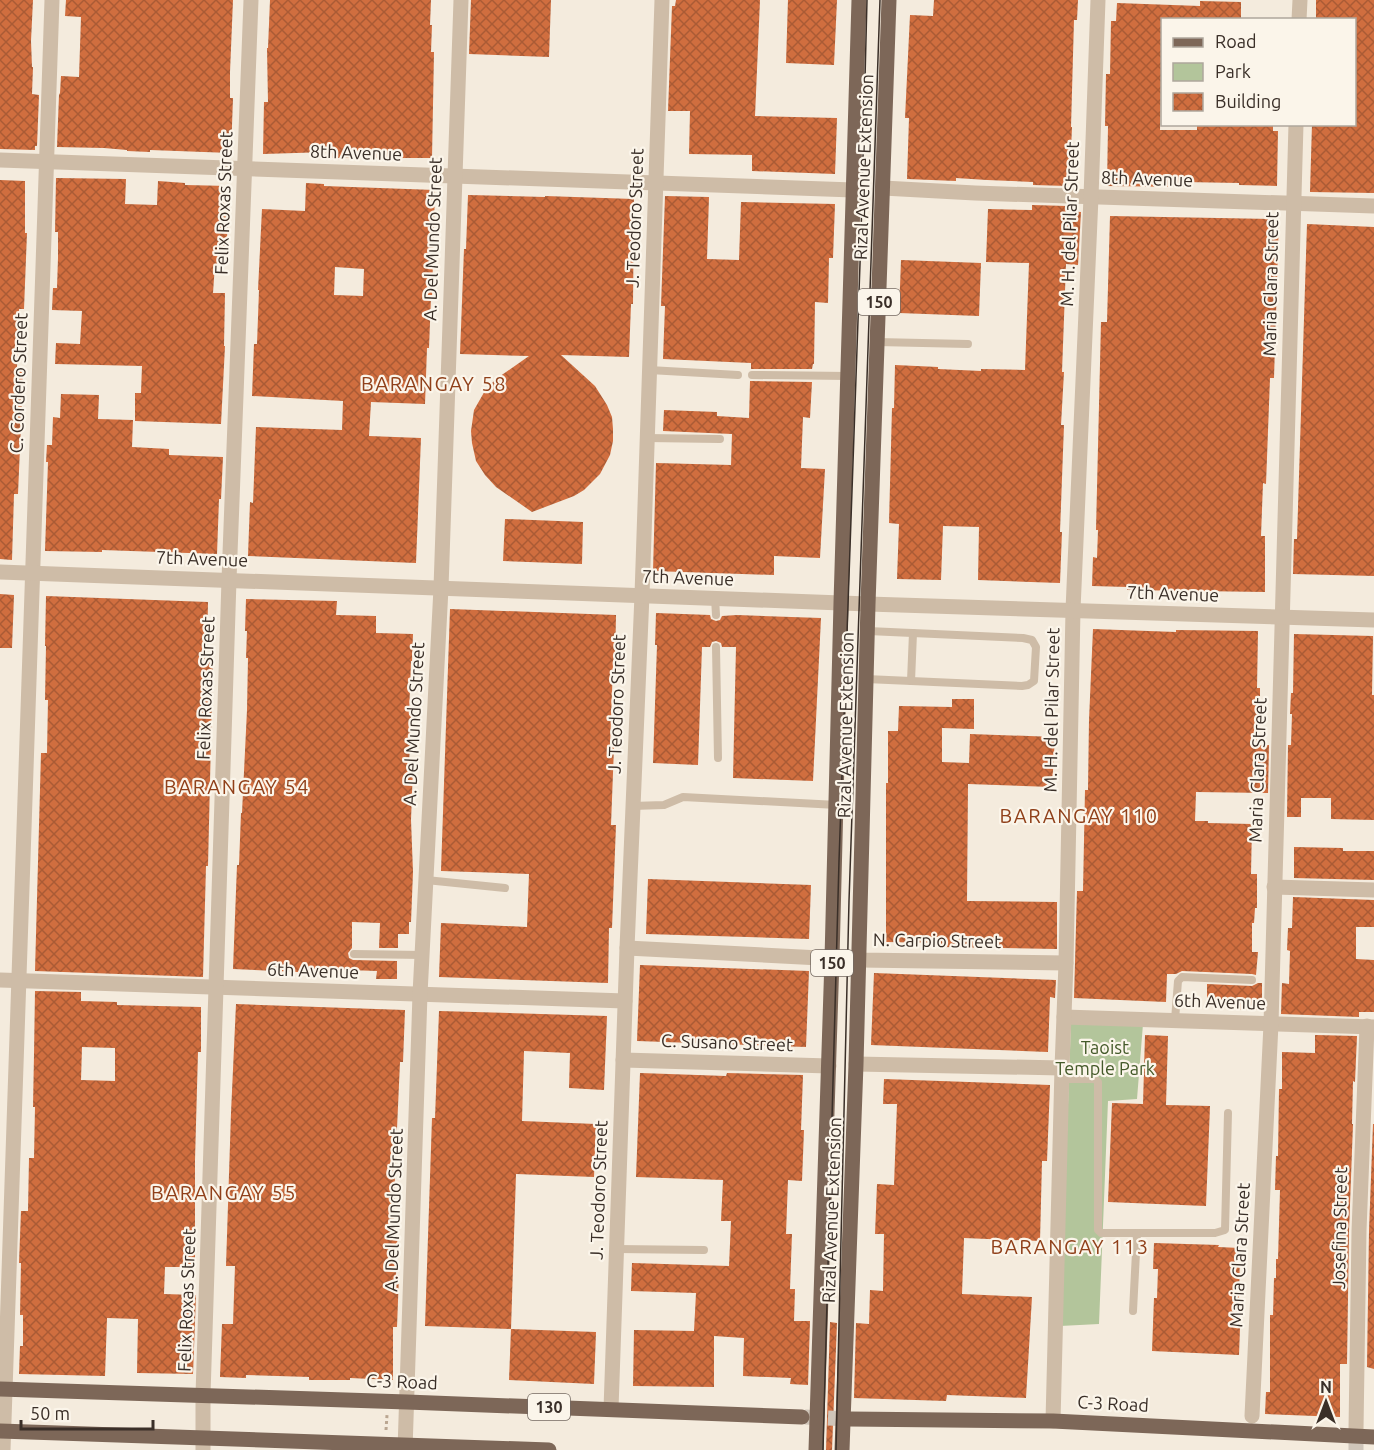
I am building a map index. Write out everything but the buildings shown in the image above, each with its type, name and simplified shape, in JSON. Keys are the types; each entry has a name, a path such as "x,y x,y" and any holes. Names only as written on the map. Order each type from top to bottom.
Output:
{"main road":[{"name":"Rizal Avenue Extension","path":"816,1450 837,805 859,0"},
{"name":"Rizal Avenue Extension","path":"842,1450 889,0"},
{"name":"C-3 Road","path":"3,1389 802,1417"},
{"name":"C-3 Road","path":"849,1419 1053,1421 1374,1437"},
{"path":"2,1431 203,1443 386,1443 405,1447 549,1450"}],"street":[{"name":"C. Cordero Street","path":"3,1450 3,1389 52,0"},
{"name":"Felix Roxas Street","path":"203,1443 229,580 251,0"},
{"name":"A. Del Mundo Street","path":"405,1447 420,994 441,588 461,0"},
{"name":"J. Teodoro Street","path":"611,1409 662,0"},
{"name":"M. H. del Pilar Street","path":"1053,1421 1073,610 1098,0"},
{"path":"1299,18 1300,0"},
{"name":"Maria Clara Street","path":"1252,1416 1271,1024 1296,126"},
{"name":"8th Avenue","path":"0,159 853,190"},
{"name":"8th Avenue","path":"883,188 1374,206"},
{"name":"7th Avenue","path":"0,572 1374,620"},
{"path":"1274,887 1374,890"},
{"name":"N. Carpio Street","path":"627,948 859,960 1066,963"},
{"name":"6th Avenue","path":"0,980 625,1001"},
{"name":"6th Avenue","path":"1064,1017 1370,1026"},
{"name":"Josefina Street","path":"1356,1430 1359,1231 1370,1026"},
{"name":"C. Susano Street","path":"623,1060 829,1066"},
{"path":"856,1064 1062,1074"}],"lane":[{"path":"878,342 968,344"},
{"path":"650,370 738,375"},
{"path":"752,375 848,375"},
{"path":"647,438 720,439"},
{"path":"715,598 716,615"},
{"path":"866,679 1028,685 1034,681 1036,647 1032,640 1023,638 868,631"},
{"path":"911,681 913,633"},
{"path":"716,647 718,758"},
{"path":"633,806 664,805 683,797 837,805"},
{"path":"426,880 506,888"},
{"path":"354,954 422,955"},
{"path":"1175,1020 1178,981 1182,977 1252,980"},
{"path":"1062,1074 1095,1079 1098,1082 1098,1230 1101,1233 1215,1233 1224,1230 1228,1113"},
{"path":"1133,1311 1137,1233"},
{"path":"617,1250 704,1250"}],"path":[{"path":"386,1443 387,1401"}],"green space":[{"name":"Taoist Temple Park","path":"1071,1022 1143,1024 1137,1099 1108,1101 1099,1324 1060,1326"}],"tunnel":[{"path":"805,1417 849,1419"},
{"path":"1356,1430 1356,1450"}],"tram line":[{"path":"823,1450 839,861 867,0"},
{"path":"836,1450 849,901 880,0"}],"district":[{"name":"BARANGAY 58","path":"434,384"},
{"name":"BARANGAY 54","path":"237,787"},
{"name":"BARANGAY 110","path":"1079,816"},
{"name":"BARANGAY 55","path":"224,1193"},
{"name":"BARANGAY 113","path":"1070,1247"}]}
